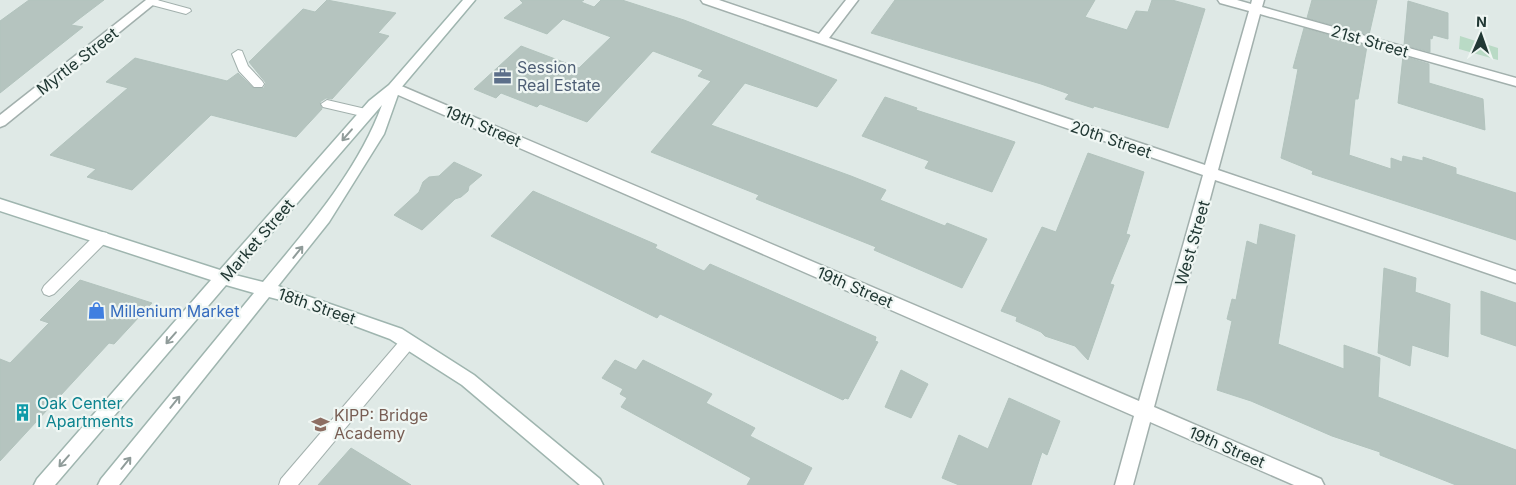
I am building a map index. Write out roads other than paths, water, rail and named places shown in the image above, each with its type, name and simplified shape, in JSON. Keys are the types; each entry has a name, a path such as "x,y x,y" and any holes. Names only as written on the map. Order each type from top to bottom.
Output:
{"street":[{"name":"Market Street","path":"43,485 366,113 394,88 470,0"},
{"name":"20th Street","path":"708,0 1516,277"},
{"path":"822,39 852,0"},
{"name":"21st Street","path":"1224,0 1257,4 1516,82"},
{"name":"Myrtle Street","path":"0,122 152,1"},
{"name":"West Street","path":"1124,485 1212,174 1257,4"},
{"name":"Market Street","path":"107,485 319,225 379,131 394,88"},
{"name":"19th Street","path":"394,88 1315,485"},
{"name":"18th Street","path":"0,205 224,278 327,308 396,334 468,380 594,485"}],"lane":[{"path":"152,1 186,11"},
{"path":"238,54 243,68 258,84"},
{"path":"327,104 366,113"},
{"path":"50,290 102,237"},
{"path":"287,485 408,342"}],"place":[{"name":"Session Real Estate","path":"503,76"},
{"name":"Millenium Market","path":"96,311"},
{"name":"Oak Center I Apartments","path":"23,412"},
{"name":"KIPP: Bridge Academy","path":"320,424"}]}
